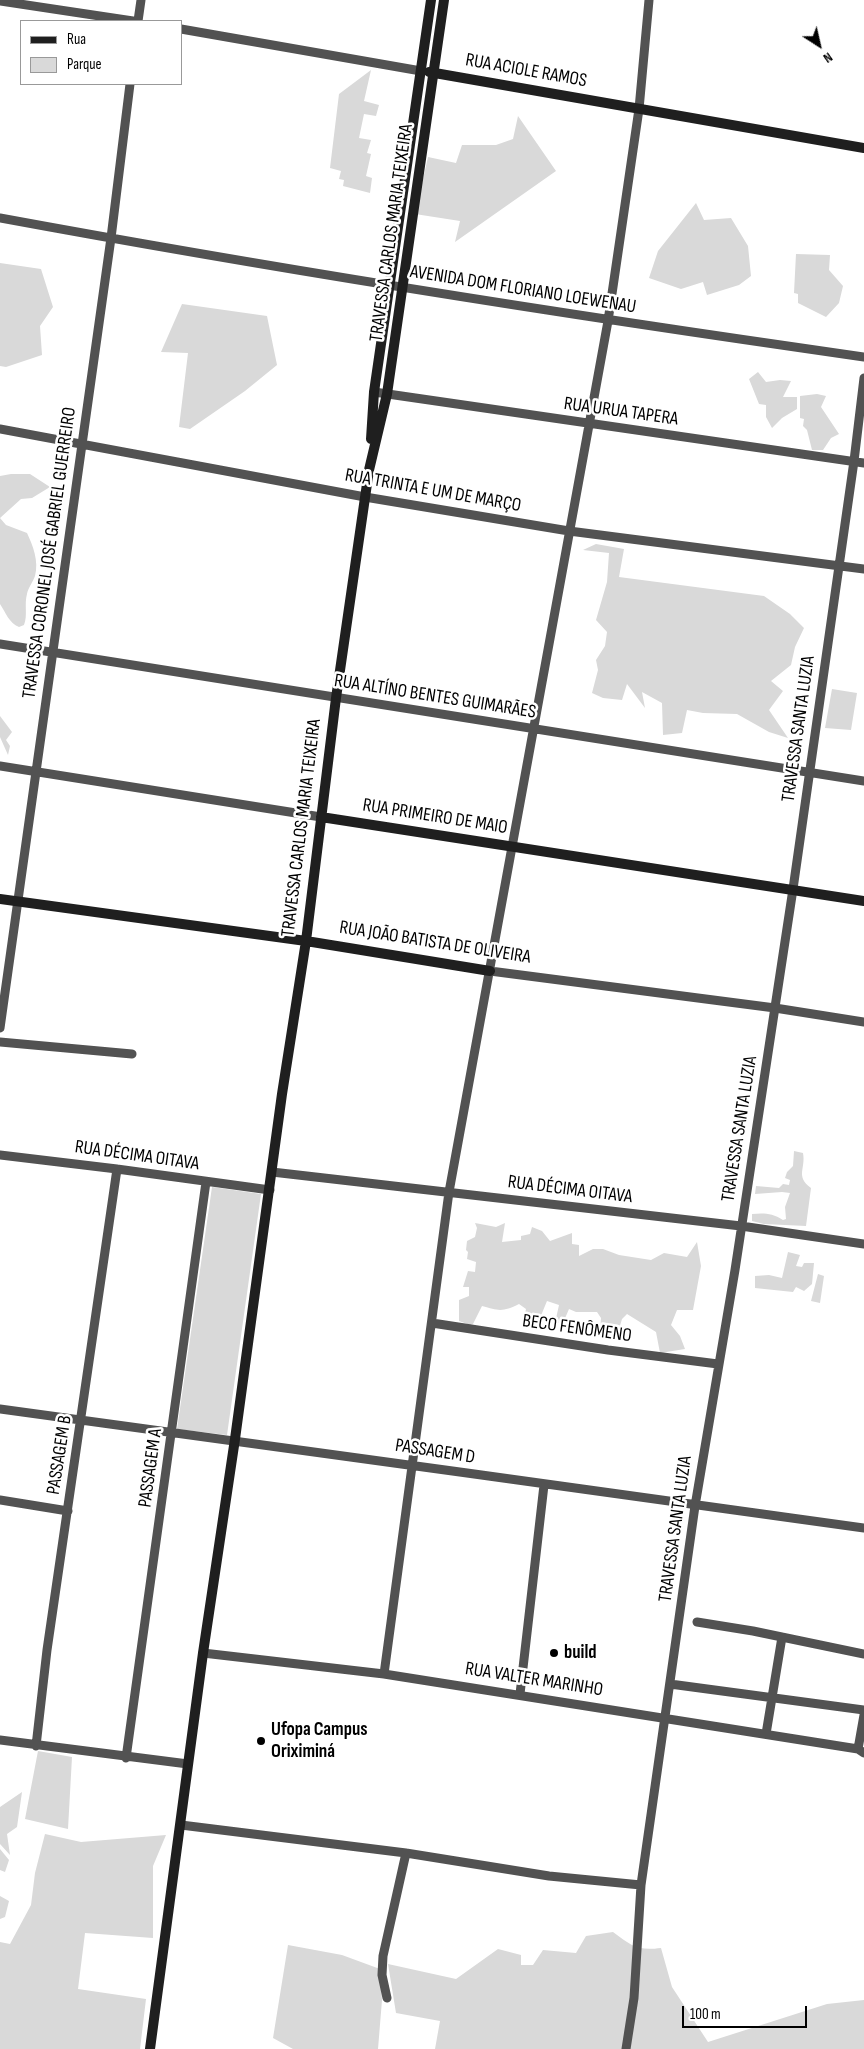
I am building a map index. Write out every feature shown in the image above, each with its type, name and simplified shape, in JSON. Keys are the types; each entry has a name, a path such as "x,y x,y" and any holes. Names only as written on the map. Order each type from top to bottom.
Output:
{"main road":[{"name":"TRAVESSA CARLOS MARIA TEIXEIRA","path":"369,470 374,392 431,0"},
{"name":"TRAVESSA CARLOS MARIA TEIXEIRA","path":"150,2049 203,1653 306,941 336,698 369,470 386,394 444,0"},
{"name":"RUA ACIOLE RAMOS","path":"421,71 864,148"},
{"name":"RUA PRIMEIRO DE MAIO","path":"320,817 864,901"},
{"name":"RUA JOÃO BATISTA DE OLIVEIRA","path":"0,899 306,941 490,971"}],"street":[{"path":"138,20 141,0"},
{"path":"384,1674 449,1192 513,847 568,530 608,321 639,109 649,0"},
{"path":"0,1 126,20"},
{"name":"RUA ACIOLE RAMOS","path":"182,29 421,71"},
{"name":"TRAVESSA CORONEL JOSÉ GABRIEL GUERREIRO","path":"0,1028 111,238 130,85"},
{"name":"AVENIDA DOM FLORIANO LOEWENAU","path":"0,218 401,288 608,321 864,357"},
{"name":"TRAVESSA SANTA LUZIA","path":"626,2049 634,1998 641,1885 694,1506 776,1008 854,461 864,378"},
{"name":"RUA URUA TAPERA","path":"374,392 864,463"},
{"name":"RUA TRINTA E UM DE MARÇO","path":"0,429 365,497 568,530 864,569"},
{"name":"RUA ALTÍNO BENTES GUIMARÃES","path":"0,644 864,782"},
{"name":"RUA PRIMEIRO DE MAIO","path":"0,766 320,817"},
{"name":"RUA JOÃO BATISTA DE OLIVEIRA","path":"490,971 776,1008 864,1022"},
{"path":"0,1042 132,1054"},
{"name":"RUA DÉCIMA OITAVA","path":"0,1155 270,1190"},
{"name":"PASSAGEM B","path":"36,1746 117,1169"},
{"name":"RUA DÉCIMA OITAVA","path":"272,1172 741,1226 864,1244"},
{"name":"PASSAGEM A","path":"126,1758 206,1182"},
{"name":"BECO FENÔMENO","path":"432,1323 608,1350 718,1364"},
{"name":"PASSAGEM D","path":"0,1409 172,1433 235,1439 544,1485 864,1528"},
{"path":"520,1694 544,1485"},
{"path":"0,1500 68,1511"},
{"path":"697,1622 864,1654"},
{"path":"766,1734 782,1637"},
{"name":"RUA VALTER MARINHO","path":"203,1653 292,1665 384,1674 520,1694 861,1751"},
{"path":"670,1684 864,1710"},
{"path":"861,1751 864,1715"},
{"path":"0,1740 126,1758 188,1764"},
{"path":"181,1825 406,1853 549,1876 641,1885"},
{"path":"387,1998 382,1975 383,1956 406,1853"}],"green space":[{"path":"371,70 364,101 379,105 376,116 364,114 359,138 371,140 367,153 371,154 366,176 372,178 370,193 343,186 344,180 339,179 341,171 330,168 339,94"},
{"path":"518,116 556,171 455,242 460,221 415,214 428,157 456,163 462,145 496,145 513,139"},
{"path":"696,203 704,220 731,218 748,246 751,276 739,285 707,295 703,282 681,289 649,278 658,251"},
{"path":"796,254 830,255 829,270 843,286 839,303 826,317 798,303 798,294 794,293"},
{"path":"0,263 41,269 53,307 40,326 42,355 6,367 0,366"},
{"path":"182,304 267,316 277,365 245,391 190,429 179,427 188,353 161,352"},
{"path":"758,372 766,382 791,381 783,397 797,397 797,409 782,418 772,428 766,417 766,405 759,404 749,379"},
{"path":"817,394 826,396 821,407 839,434 831,438 823,450 812,450 807,430 803,426 804,419 800,418 800,396"},
{"path":"30,474 50,487 32,498 21,499 0,518 0,476"},
{"path":"0,518 6,525 27,533 36,559 35,576 26,598 24,625 19,627 10,620 0,604"},
{"path":"596,544 624,549 619,577 764,596 790,614 804,628 795,647 791,665 771,681 783,691 769,710 788,738 769,732 737,714 703,713 687,710 682,733 663,735 662,703 642,692 645,708 627,684 622,700 603,698 592,693 598,670 596,660 605,646 607,632 596,620 607,582 609,553 583,550"},
{"path":"832,689 857,693 851,730 825,728"},
{"path":"0,716 12,732 6,740 10,746 8,755 0,737"},
{"path":"794,1151 803,1153 802,1176 806,1184 811,1188 806,1226 764,1224 752,1221 752,1214 768,1214 783,1220 786,1219 785,1207 790,1193 755,1194 756,1186 779,1188 783,1184 789,1185 790,1180 785,1178 787,1172 793,1166"},
{"path":"212,1187 261,1194 227,1435 177,1429"},
{"path":"475,1223 496,1227 505,1223 502,1242 521,1240 521,1236 530,1234 532,1227 542,1231 550,1241 572,1233 572,1244 579,1245 579,1256 593,1249 603,1249 619,1255 651,1260 664,1253 687,1257 697,1242 701,1266 693,1310 677,1310 671,1325 680,1336 685,1349 660,1353 656,1332 627,1314 622,1319 619,1329 611,1333 600,1332 601,1318 597,1312 576,1312 569,1309 563,1323 555,1323 559,1305 547,1301 540,1318 534,1315 527,1324 523,1322 526,1309 519,1304 501,1310 482,1306 473,1324 470,1325 459,1321 459,1300 469,1296 469,1287 463,1287 468,1271 475,1272 476,1262 467,1259 468,1252 466,1250 467,1241 475,1237 477,1228"},
{"path":"788,1252 800,1255 796,1266 802,1267 804,1263 814,1263 812,1284 804,1291 796,1287 793,1292 755,1288 755,1276 769,1275 782,1278"},
{"path":"818,1274 824,1276 820,1303 811,1301"},
{"path":"38,1751 72,1757 68,1829 25,1819"},
{"path":"22,1792 17,1827 7,1834 10,1855 0,1844 0,1807"},
{"path":"45,1834 81,1842 166,1835 153,1866 153,1938 85,1933 78,1989 146,1999 140,2049 0,2049 0,1942 10,1944 31,1905 35,1873"},
{"path":"0,1849 9,1860 5,1872 0,1870"},
{"path":"0,1896 9,1901 5,1917 0,1919"},
{"path":"613,1932 625,1941 640,1948 661,1948 672,1987 708,2042 827,2004 864,2000 864,2049 435,2049 440,2021 396,2013 388,1964 456,1979 498,1949 521,1955 521,1965 533,1965 543,1950 576,1953 586,1936"},
{"path":"288,1945 342,1955 380,1969 382,2000 378,2049 293,2049 273,2038"}],"place":[{"name":"build","path":"554,1653"},
{"name":"Ufopa Campus Oriximiná","path":"261,1741"}]}
